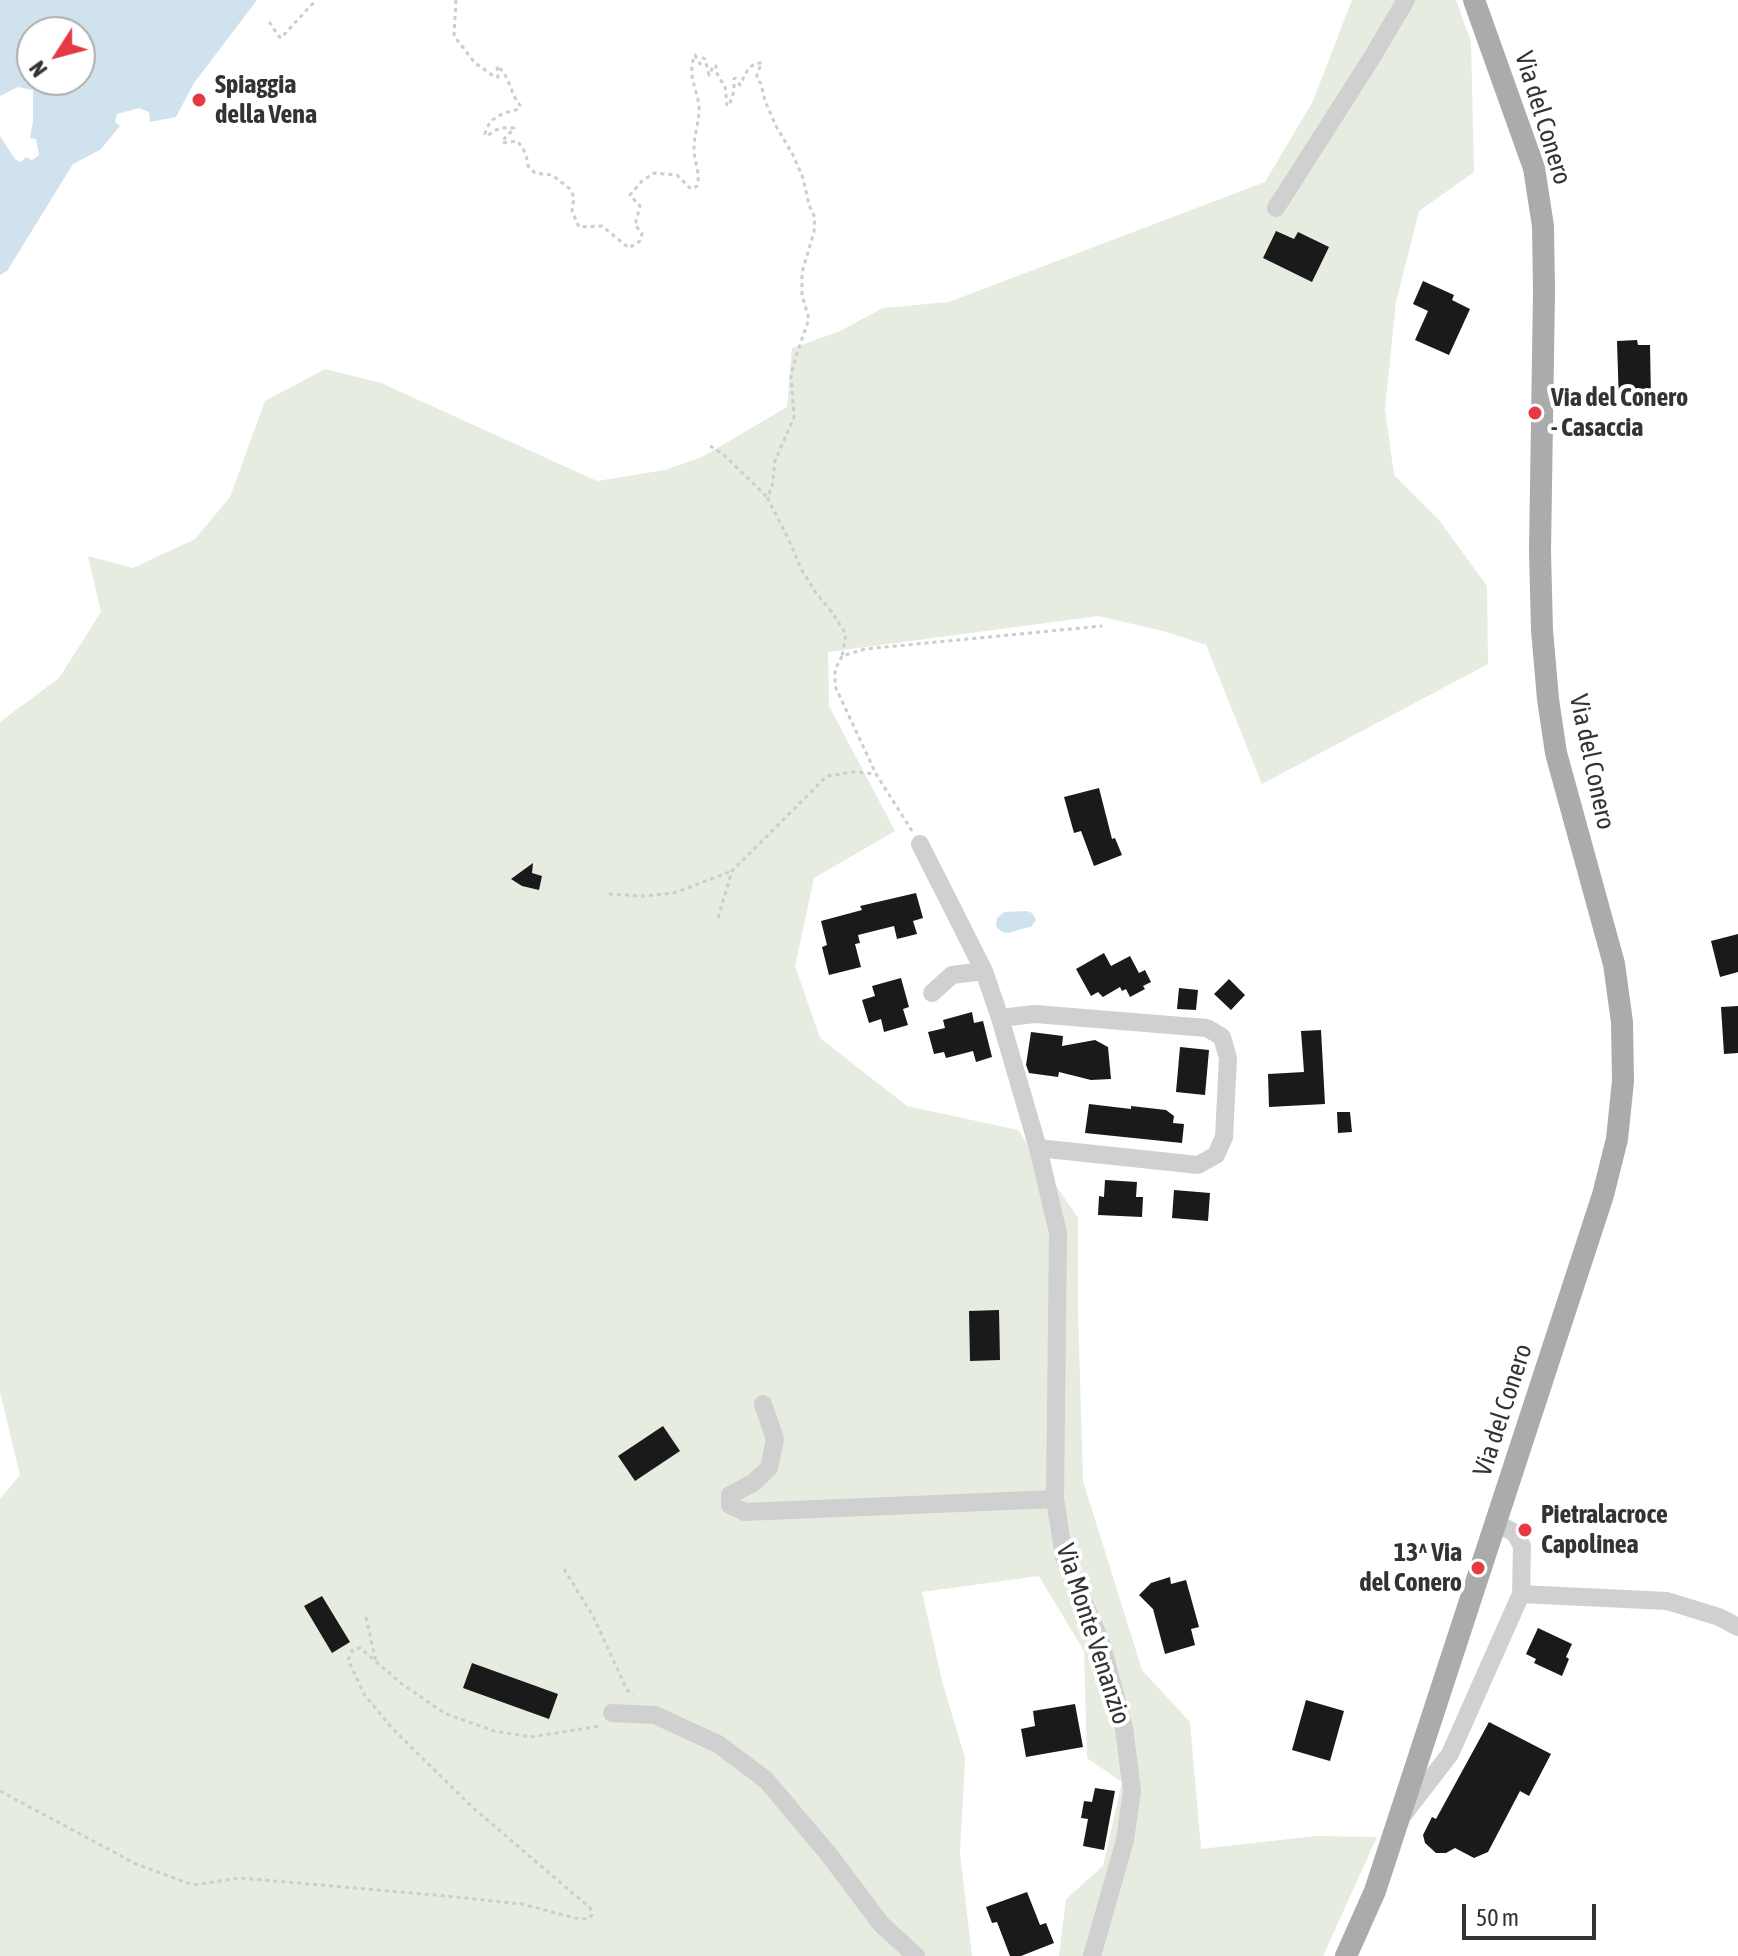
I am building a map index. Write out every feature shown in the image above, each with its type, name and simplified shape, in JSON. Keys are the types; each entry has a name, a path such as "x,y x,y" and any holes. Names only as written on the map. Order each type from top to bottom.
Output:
{"main road":[{"name":"Via del Conero","path":"1346,1956 1375,1891 1399,1820 1603,1195 1617,1139 1623,1081 1622,1022 1614,964 1556,753 1548,699 1540,551 1543,226 1534,168 1474,0"}],"street":[{"path":"1276,208 1406,0"},
{"name":"Via Monte Venanzio","path":"920,844 984,971 1038,1148 1058,1233 1055,1499 1064,1557 1101,1642 1124,1728 1132,1791 1125,1840 1092,1956"},
{"path":"932,993 952,975 984,971"},
{"path":"1000,1018 1035,1014 1207,1028 1222,1037 1228,1058 1224,1137 1216,1155 1198,1165 1038,1148"},
{"path":"763,1404 775,1439 769,1468 753,1483 730,1495 730,1505 745,1512 1055,1499"},
{"name":"Via del Conero","path":"1399,1820 1450,1754 1521,1594 1522,1546 1515,1533 1496,1523"},
{"path":"1521,1594 1667,1601 1719,1617 1738,1627"},
{"path":"609,1719 655,1715 718,1744 766,1780 830,1856 881,1924 916,1956"}],"path":[{"path":"269,22 281,38 316,0"},
{"path":"456,0 454,36 475,63 495,77 498,77 497,66 503,69 514,98 520,105 519,109 499,115 489,122 485,134 488,136 500,128 514,128 502,142 517,141 528,158 528,166 535,173 552,175 570,189 574,197 572,211 579,227 602,226 629,248 640,241 642,233 635,225 640,206 630,195 642,181 654,173 677,175 691,189 697,186 700,177 694,146 699,107 691,76 695,55 700,64 705,59 709,75 716,66 729,106 734,79 740,85 749,68 762,63 757,78 776,126 803,178 815,218 802,282 802,295 809,319 791,376 794,417 775,461 772,488 767,497"},
{"path":"710,446 723,454 767,497 801,569 846,634 842,656 835,670 835,686 876,774 920,844"},
{"path":"842,656 865,649 1102,626"},
{"path":"609,894 643,896 674,893 732,871 827,776 854,772 876,774"},
{"path":"718,918 732,871"},
{"path":"564,1569 593,1616 627,1690 655,1715"},
{"path":"366,1617 376,1662"},
{"path":"0,1791 136,1864 193,1885 240,1878 522,1904 588,1919 592,1915 590,1908 471,1806 391,1727 364,1694 348,1660 353,1649 360,1648 402,1684 446,1714 494,1731 531,1737 609,1719"}],"shaded area":[{"path":"1352,0 1456,0 1471,42 1474,172 1419,211 1396,302 1385,409 1394,475 1439,520 1487,586 1488,664 1262,784 1206,645 1167,632 1098,616 828,652 829,706 895,831 814,878 795,966 820,1038 907,1106 1018,1130 1078,1218 1083,1481 1142,1670 1190,1722 1201,1849 1316,1836 1377,1837 1323,1956 1059,1956 1066,1899 1103,1866 1122,1782 1087,1758 1084,1651 1039,1576 922,1592 942,1681 965,1758 960,1853 972,1956 0,1956 0,1499 20,1475 0,1392 0,722 59,678 101,612 88,556 133,568 195,539 230,497 265,401 325,369 381,383 597,481 665,470 702,457 787,407 792,348 838,332 883,308 949,302 1265,182 1313,101"}],"water":[{"path":"0,0 257,0 194,83 176,117 150,122 149,112 139,108 117,114 115,122 120,126 100,150 73,164 7,271 0,275 0,136 15,159 21,162 26,157 32,160 39,155 36,139 30,138 33,96 96,96 96,16 16,16 16,88 0,96"},
{"path":"1027,911 1036,920 1031,927 1008,933 996,926 997,918 1004,912"}],"building":[{"path":"1276,231 1294,239 1298,232 1329,247 1312,282 1263,258"},
{"path":"1423,281 1454,295 1452,300 1470,309 1449,355 1415,340 1428,311 1413,304"},
{"path":"1637,340 1638,345 1650,345 1651,400 1619,404 1617,341"},
{"path":"1099,788 1112,839 1115,838 1122,855 1094,866 1081,831 1074,833 1064,797"},
{"path":"533,863 532,873 542,876 539,890 522,886 511,879"},
{"path":"916,893 923,918 913,921 917,934 897,939 894,926 858,935 860,943 855,944 861,967 829,975 822,947 827,945 821,921 862,910 860,906"},
{"path":"1738,934 1738,972 1720,977 1711,941"},
{"path":"1104,953 1111,966 1130,956 1139,973 1145,970 1151,982 1130,997 1126,989 1122,991 1120,987 1103,997 1098,992 1091,996 1076,969"},
{"path":"901,978 909,1007 903,1009 908,1025 884,1032 881,1019 869,1023 862,1000 875,996 872,986"},
{"path":"1229,979 1245,995 1231,1010 1214,994"},
{"path":"1179,988 1198,990 1196,1010 1177,1009"},
{"path":"1738,1006 1738,1053 1724,1054 1721,1007"},
{"path":"972,1012 974,1023 983,1021 992,1057 976,1062 973,1051 946,1058 944,1052 934,1054 928,1032 945,1028 943,1020"},
{"path":"1321,1030 1325,1104 1269,1107 1268,1074 1304,1072 1301,1031"},
{"path":"1031,1032 1063,1036 1062,1046 1095,1040 1108,1047 1111,1079 1091,1080 1059,1072 1058,1077 1029,1073 1026,1065"},
{"path":"1180,1047 1209,1050 1205,1095 1176,1092"},
{"path":"1089,1104 1166,1110 1174,1116 1173,1123 1184,1124 1182,1143 1085,1133"},
{"path":"1337,1112 1350,1112 1352,1132 1338,1133"},
{"path":"1105,1180 1137,1182 1136,1197 1143,1197 1142,1217 1098,1215 1099,1196 1104,1197"},
{"path":"1174,1190 1210,1193 1208,1221 1172,1218"},
{"path":"999,1310 1000,1360 970,1361 969,1311"},
{"path":"663,1426 680,1451 635,1481 618,1456"},
{"path":"1170,1577 1171,1584 1186,1580 1199,1627 1191,1629 1195,1645 1165,1654 1153,1609 1139,1595 1151,1583"},
{"path":"322,1596 350,1642 332,1653 304,1606"},
{"path":"1538,1628 1572,1644 1562,1676 1534,1663 1536,1659 1526,1654"},
{"path":"472,1663 558,1694 549,1719 463,1688"},
{"path":"1306,1700 1344,1711 1330,1761 1292,1750"},
{"path":"1075,1704 1083,1747 1026,1757 1021,1729 1035,1726 1033,1711"},
{"path":"1489,1722 1551,1754 1529,1796 1520,1791 1488,1852 1474,1858 1455,1848 1446,1853 1436,1853 1425,1843 1423,1835 1432,1817 1436,1819"},
{"path":"1095,1788 1115,1791 1104,1850 1083,1846 1088,1819 1081,1818 1084,1801 1092,1802"},
{"path":"1027,1892 1040,1925 1046,1923 1054,1943 1021,1956 1010,1956 997,1922 992,1923 986,1907"}],"place":[{"name":"Spiaggia della Vena","path":"199,100"},
{"name":"Via del Conero - Casaccia","path":"1535,413"},
{"name":"Pietralacroce Capolinea","path":"1525,1530"},
{"name":"13^ Via del Conero","path":"1478,1568"}]}
